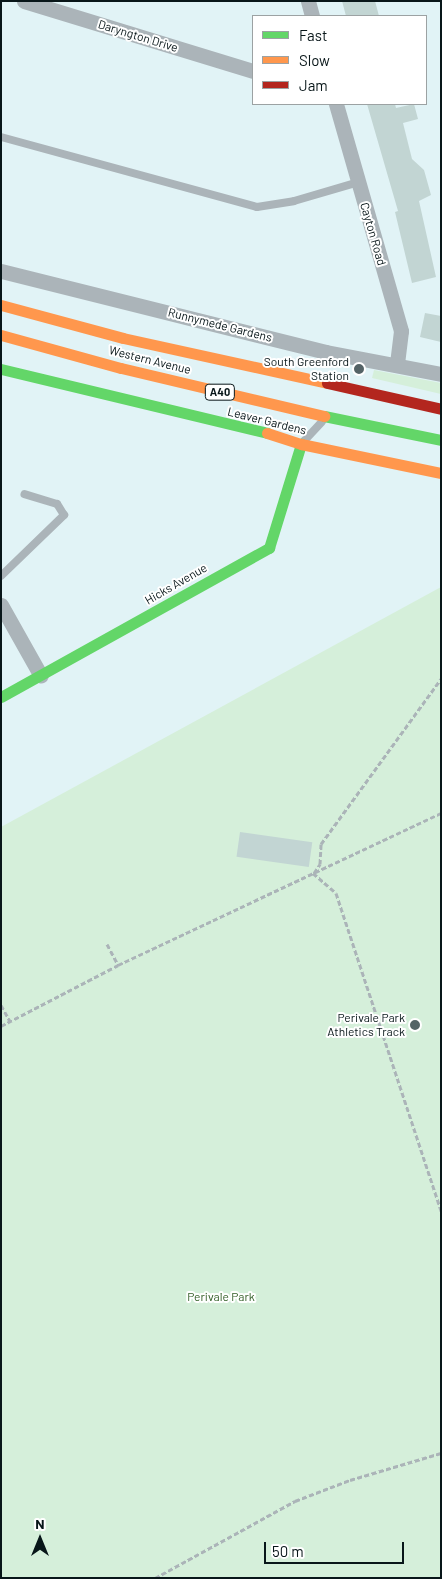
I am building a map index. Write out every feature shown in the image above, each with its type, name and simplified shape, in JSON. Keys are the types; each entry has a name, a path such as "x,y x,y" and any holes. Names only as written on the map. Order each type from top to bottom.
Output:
{"main road":[{"name":"Western Avenue","path":"1,305 123,338 441,409"},
{"name":"Western Avenue","path":"1,335 121,368 327,417 441,440"},
{"name":"Leaver Gardens","path":"1,369 263,434 295,440 301,444 441,473"},
{"name":"Hicks Avenue","path":"1,698 269,548 301,444"}],"street":[{"name":"Daryngton Drive","path":"24,1 252,71"},
{"path":"308,1 312,15"},
{"name":"Cayton Road","path":"336,105 401,332 397,365"},
{"name":"Runnymede Gardens","path":"1,271 326,352 441,374"},
{"path":"1,605 41,676"}],"lane":[{"path":"1,137 257,207 294,202 359,182"},
{"path":"301,444 327,417"},
{"path":"1,576 64,515 56,504 25,494"}],"path":[{"path":"314,873 320,864 321,844 441,679"},
{"path":"1,1026 118,965 441,813"},
{"path":"314,873 336,893 441,1211"},
{"path":"107,944 118,965"},
{"path":"1,1005 10,1022"},
{"path":"155,1578 295,1501 350,1480 441,1453"}],"green space":[{"path":"374,370 441,383 441,394 372,378"},
{"name":"Perivale Park","path":"441,587 441,1578 1,1578 1,827"}],"building":[{"path":"342,1 375,1 379,15 346,15"},
{"path":"367,105 395,105 396,108 414,105 418,119 403,123 412,159 424,170 431,195 419,201 436,277 412,283 395,212 398,211"},
{"path":"425,313 441,316 441,342 420,337"},
{"path":"240,832 312,842 309,867 237,857"}],"traffic: fast":[{"path":"1,369 267,433"},
{"path":"324,416 441,440"},
{"path":"1,697 269,548 301,444"}],"traffic: slow":[{"path":"1,305 123,338 327,383"},
{"path":"1,335 121,368 324,416"},
{"path":"267,433 301,444 441,473"}],"traffic: jam":[{"path":"327,383 441,409"}],"place":[{"name":"South Greenford Station","path":"359,369"},
{"name":"Perivale Park Athletics Track","path":"415,1025"}]}
